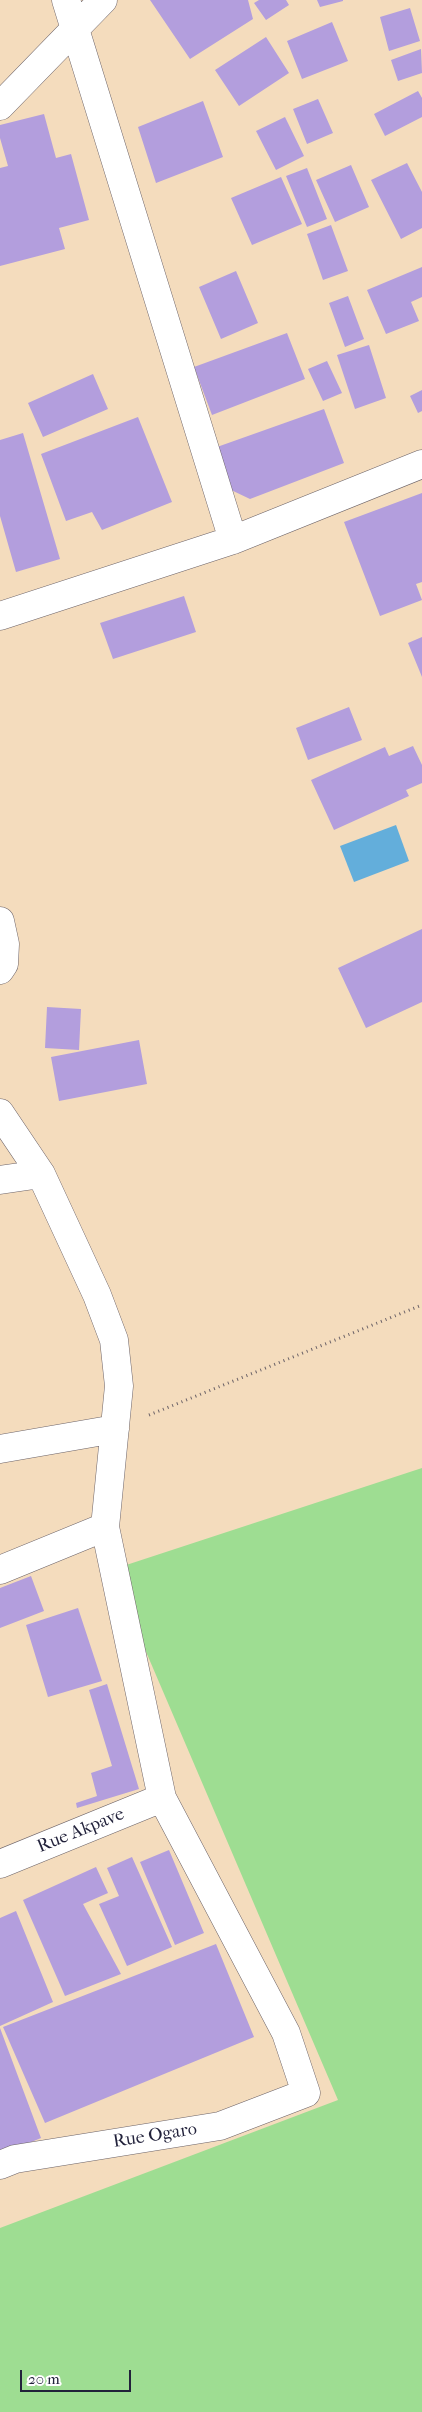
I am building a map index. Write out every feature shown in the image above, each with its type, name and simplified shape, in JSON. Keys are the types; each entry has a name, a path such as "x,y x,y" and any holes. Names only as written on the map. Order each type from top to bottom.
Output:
{"street":[{"path":"66,0 233,540"},
{"path":"0,106 103,0"},
{"path":"0,616 233,540 422,464"},
{"path":"0,920 5,944 4,964 0,970"},
{"path":"0,1113 41,1174 97,1295 114,1340 120,1386 105,1527 162,1798"},
{"path":"0,1180 41,1174"},
{"path":"0,1448 115,1429"},
{"path":"0,1570 105,1527"},
{"name":"Rue Akpave","path":"0,1864 162,1798"},
{"name":"Rue Ogaro","path":"0,2165 15,2159 220,2126 306,2093 286,2032 162,1798"}],"path":[{"path":"115,1429 422,1305"}],"green space":[{"path":"422,1468 422,2412 0,2412 0,2228 338,2100 111,1570"}],"water":[{"path":"396,825 409,861 354,882 340,846"}],"building":[{"path":"150,0 248,0 253,19 190,59"},
{"path":"259,0 286,0 289,5 266,20 254,3"},
{"path":"317,0 343,0 343,1 320,7"},
{"path":"410,8 420,41 389,51 380,17"},
{"path":"332,22 348,61 302,79 287,41"},
{"path":"266,37 289,73 239,106 215,70"},
{"path":"421,49 422,73 398,81 391,60"},
{"path":"418,91 422,98 422,117 385,136 374,114"},
{"path":"318,99 333,133 307,144 293,109"},
{"path":"203,101 223,157 156,183 138,127"},
{"path":"44,114 56,158 71,154 89,220 59,228 65,249 0,266 0,168 8,166 0,138 0,125"},
{"path":"285,117 304,156 276,170 256,131"},
{"path":"407,163 422,192 422,228 401,239 371,180"},
{"path":"351,165 369,207 335,222 316,180"},
{"path":"307,168 327,219 307,227 286,176"},
{"path":"281,177 302,224 252,245 231,198"},
{"path":"331,225 348,271 323,280 307,234"},
{"path":"422,267 422,297 411,302 419,321 386,334 367,290"},
{"path":"236,271 258,323 221,339 199,287"},
{"path":"348,296 364,339 345,347 329,303"},
{"path":"287,333 305,379 212,415 194,367"},
{"path":"369,345 386,398 355,409 337,355"},
{"path":"327,361 342,393 323,401 308,369"},
{"path":"93,374 108,409 43,437 28,403"},
{"path":"422,390 422,411 418,413 410,396"},
{"path":"324,409 344,463 250,499 229,489 217,447"},
{"path":"138,417 172,502 102,530 92,512 66,521 41,454"},
{"path":"23,433 60,559 16,572 0,516 0,440"},
{"path":"422,493 422,582 416,584 422,600 380,616 344,522"},
{"path":"184,596 196,632 113,659 100,623"},
{"path":"422,637 422,677 408,643"},
{"path":"349,707 362,740 308,760 296,728"},
{"path":"413,746 422,765 422,783 406,790 409,796 334,830 311,780 385,747 389,756"},
{"path":"422,929 422,1002 366,1028 338,968"},
{"path":"47,1007 81,1009 79,1050 45,1048"},
{"path":"139,1040 147,1084 59,1101 51,1057"},
{"path":"31,1576 44,1611 0,1628 0,1588"},
{"path":"78,1608 102,1681 48,1697 26,1625"},
{"path":"107,1684 139,1789 77,1808 76,1803 97,1796 91,1773 112,1766 89,1690"},
{"path":"169,1850 204,1933 175,1945 140,1862"},
{"path":"132,1857 172,1947 127,1966 99,1904 119,1896 107,1868"},
{"path":"96,1867 108,1893 83,1904 121,1974 65,1996 23,1900"},
{"path":"16,1911 53,2002 0,2026 0,1918"},
{"path":"216,1944 254,2037 45,2123 3,2027"},
{"path":"0,2028 41,2138 0,2155"}]}
